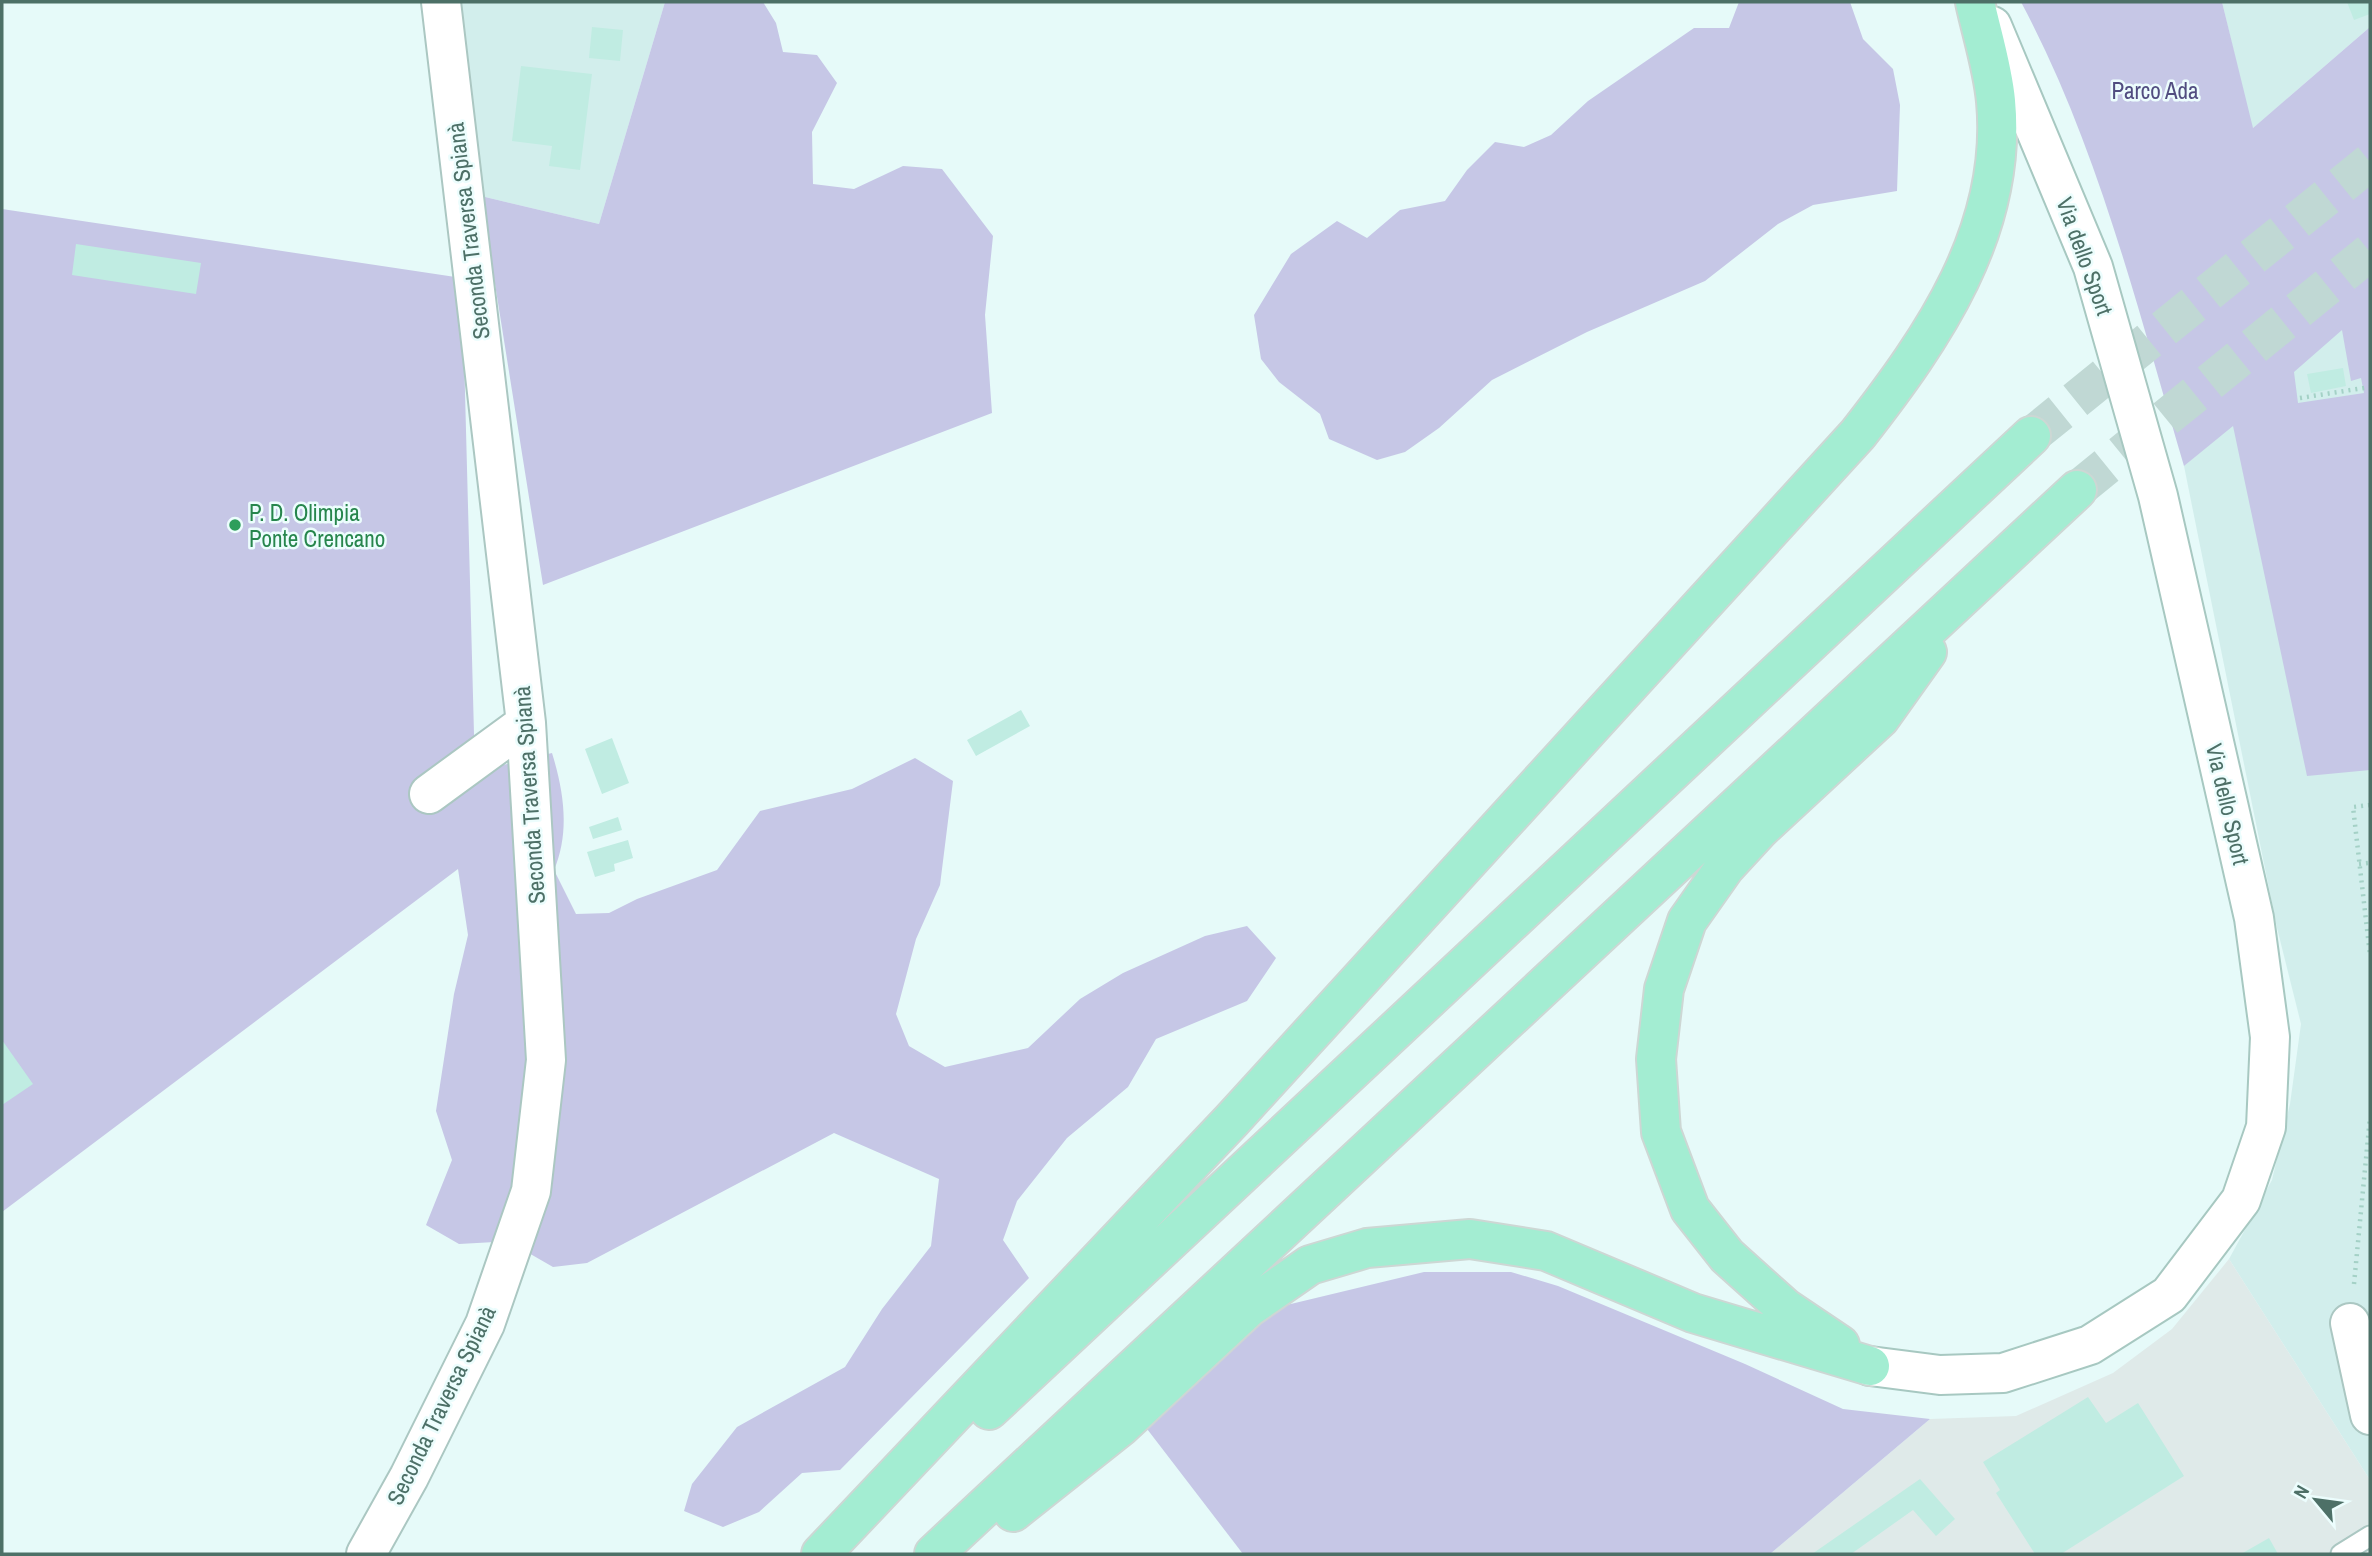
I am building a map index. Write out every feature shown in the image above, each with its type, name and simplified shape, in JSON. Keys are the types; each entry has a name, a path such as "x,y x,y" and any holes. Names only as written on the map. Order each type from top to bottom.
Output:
{"highway":[{"path":"821,1554 1232,1119 1858,434 1913,363 1961,282 1984,218 1995,159 1996,101 1975,2"},
{"path":"835,1554 2031,436"},
{"path":"934,1554 2077,490"},
{"path":"1870,1366 1785,1308 1727,1256 1690,1209 1661,1132 1656,1059 1664,989 1686,921 1725,867 1760,829 1880,718 1976,584"},
{"path":"960,1554 1120,1427 1248,1308 1310,1265 1367,1248 1470,1239 1546,1251 1693,1313 1870,1366"}],"street":[{"name":"Seconda Traversa Spianà","path":"366,1554 409,1477 485,1324 531,1191 546,1060 526,723 441,2"},
{"name":"Via dello Sport","path":"1870,1366 1940,1375 2003,1373 2090,1345 2169,1295 2241,1200 2266,1127 2270,1037 2254,918 2158,496 2094,267 1981,2"},
{"path":"429,794 526,723"},
{"path":"2350,1323 2370,1415"}],"lane":[{"path":"2341,1554 2370,1536"}],"path":[{"path":"2300,398 2370,387"},
{"path":"2370,805 2353,807 2370,955"},
{"path":"2359,864 2369,863"},
{"path":"2350,1323 2370,1117"}],"shaded area":[{"path":"458,2 665,2 599,224 481,196"},
{"path":"2222,2 2370,2 2370,27 2252,129"},
{"path":"2370,305 2370,1480 2229,1259 2272,1180 2290,1104 2301,1024 2277,928 2184,466"},
{"path":"2229,1259 2370,1480 2370,1554 1770,1554 1930,1419 2016,1416 2113,1373 2172,1329"}],"green space":[{"path":"665,2 763,2 776,23 783,52 817,55 837,83 812,132 813,184 854,189 903,166 942,169 993,236 985,315 992,413 543,585 481,196 599,224"},
{"path":"1739,2 1850,2 1863,39 1893,69 1900,105 1897,191 1813,205 1778,224 1705,281 1587,332 1492,380 1439,428 1405,452 1377,460 1329,439 1320,414 1279,382 1261,359 1254,315 1291,254 1337,221 1367,238 1400,210 1445,201 1467,170 1495,142 1524,147 1551,135 1588,101 1694,28 1729,28"},
{"name":"Parco Ada","path":"2021,2 2222,2 2253,128 2370,27 2370,770 2307,776 2233,426 2184,466 2114,230 2072,113","holes":["2342,330 2351,381 2361,378 2364,393 2298,403 2294,372"]},
{"path":"2,209 462,278 475,772 552,753 564,812 562,841 554,870 576,914 609,913 637,899 717,870 760,811 852,789 915,758 953,781 940,885 916,939 896,1014 909,1046 945,1067 1028,1048 1080,999 1123,973 1205,936 1247,926 1276,958 1247,1001 1156,1039 1128,1087 1067,1138 1017,1201 1003,1240 1029,1278 840,1470 802,1473 759,1512 723,1527 684,1511 692,1484 737,1427 845,1367 882,1309 931,1246 939,1179 834,1133 587,1263 553,1267 520,1248 495,1242 459,1244 426,1225 452,1160 436,1111 454,994 468,935 458,869 2,1212"},
{"path":"1424,1272 1511,1272 1558,1286 1745,1364 1843,1409 1930,1419 1770,1554 1243,1554 1144,1425 1257,1312"}],"building":[{"path":"2347,2 2370,2 2370,14 2354,20"},
{"path":"592,27 623,30 620,61 589,58"},
{"path":"521,66 592,74 580,170 549,166 552,146 512,141"},
{"path":"76,244 201,263 196,294 72,275"},
{"path":"2343,368 2346,386 2311,393 2307,374"},
{"path":"1021,710 1030,726 976,756 967,740"},
{"path":"612,738 629,783 602,794 585,749"},
{"path":"618,817 622,830 593,839 589,827"},
{"path":"628,840 633,858 614,864 615,871 595,877 587,852"},
{"path":"2,1040 33,1084 2,1105"},
{"path":"2088,1397 2106,1423 2138,1403 2184,1476 2061,1554 2035,1554 1996,1493 2000,1490 1983,1462"},
{"path":"1920,1479 1955,1519 1936,1536 1913,1510 1851,1554 1812,1554"},
{"path":"2269,1538 2278,1554 2241,1554"}],"tunnel":[{"path":"2031,436 2370,162"},
{"path":"2077,490 2370,252"}],"place":[{"name":"P. D. Olimpia Ponte Crencano","path":"235,525"}]}
